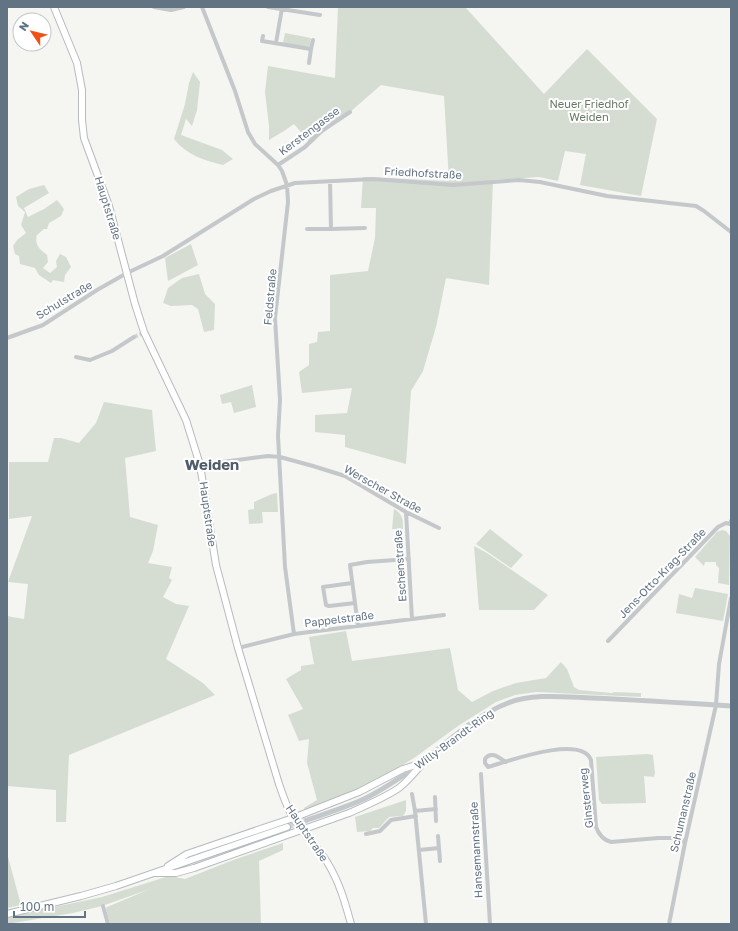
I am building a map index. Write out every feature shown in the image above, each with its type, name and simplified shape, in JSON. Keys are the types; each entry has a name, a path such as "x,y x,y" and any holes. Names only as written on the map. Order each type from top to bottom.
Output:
{"main road":[{"name":"Hauptstraße","path":"54,7 77,62 82,90 82,120 84,138 102,186 143,333 186,420 200,465 216,565 238,648 279,784 293,818 326,861 334,875 342,891 351,924"},
{"path":"158,872 176,873 194,868 349,813 387,795 405,783 426,759"},
{"path":"158,872 187,854 293,818 359,792 403,769 419,764"},
{"path":"7,914 81,896 158,872 287,827"}],"street":[{"path":"154,7 171,10 184,7"},
{"name":"Feldstraße","path":"202,7 235,91 248,132 255,144 278,164 287,185 288,202 275,318 280,400 278,436 285,567 294,634"},
{"path":"268,7 320,15"},
{"path":"276,43 282,8"},
{"path":"263,36 262,41 311,49"},
{"path":"309,63 313,40"},
{"name":"Kerstengasse","path":"278,164 305,148 320,132 350,112"},
{"name":"Friedhofstraße","path":"127,273 163,256 254,198 295,182 373,179 453,185 519,180 540,182 607,196 696,206 731,232"},
{"path":"330,181 331,229"},
{"path":"307,229 365,228"},
{"name":"Schulstraße","path":"7,338 43,325 97,290 127,273"},
{"path":"76,357 90,360 112,351 134,337"},
{"name":"Werscher Straße","path":"200,465 258,457 280,458 313,466 345,476 406,512 439,528"},
{"name":"Eschenstraße","path":"406,512 412,619"},
{"name":"Jens-Otto-Krag-Straße","path":"608,641 718,527 726,523 731,523"},
{"path":"358,626 350,565 367,562 408,559"},
{"path":"352,583 323,587 326,605 329,606 355,603"},
{"path":"716,705 719,664 731,598"},
{"name":"Pappelstraße","path":"238,648 294,634 444,615"},
{"name":"Willy-Brandt-Ring","path":"307,820 367,797 395,781 419,764 475,720 507,703 525,698 557,697 731,706"},
{"name":"Schumanstraße","path":"669,924 685,843 716,705"},
{"name":"Ginsterweg","path":"506,762 492,754 487,756 485,761 488,767 506,762 550,749 574,750 585,753 590,757 596,827 601,836 607,841 611,842 658,838 680,838 685,843"},
{"name":"Hansemannstraße","path":"481,774 490,924"},
{"path":"412,794 416,816 426,924"},
{"path":"435,797 436,821"},
{"path":"415,811 436,809"},
{"path":"366,834 380,831 391,820 416,816"},
{"path":"438,836 440,861"},
{"path":"419,850 439,848"},
{"path":"103,906 108,924"}],"green space":[{"name":"Neuer Friedhof Weiden","path":"338,7 465,7 544,94 587,49 657,119 641,196 580,185 586,154 565,151 558,181 539,177 493,180 489,285 446,278 436,327 423,371 411,391 406,464 345,447 345,435 315,432 315,415 347,413 352,388 302,393 299,372 309,365 309,344 317,342 318,332 330,331 330,275 368,271 375,238 376,208 361,208 363,177 449,181 444,96 381,85 311,144 294,124 269,140 265,92 268,66 335,78"},
{"path":"285,33 311,38 310,45 308,47 283,43"},
{"path":"193,72 200,82 197,110 192,126 186,119 181,135 222,150 233,159 223,165 190,153 174,139"},
{"path":"44,185 49,193 24,208 28,217 57,200 64,209 61,216 49,223 47,229 44,229 37,235 36,242 42,251 47,255 48,262 43,268 50,273 57,267 56,261 60,254 66,257 71,267 65,275 64,282 53,280 51,283 39,275 35,268 20,264 19,256 15,254 13,246 17,240 26,233 21,225 25,212 18,206 16,197 29,189"},
{"path":"191,244 198,265 168,281 165,258"},
{"path":"199,274 205,294 215,304 214,330 204,332 198,309 192,305 171,306 163,303 168,288 182,278"},
{"path":"252,385 256,407 234,413 231,402 222,404 220,395"},
{"path":"104,402 152,410 156,451 125,458 130,517 158,525 153,551 148,563 172,567 169,578 172,580 163,597 176,604 189,606 166,659 203,683 215,695 69,755 66,822 56,822 56,790 7,786 7,616 24,619 28,584 8,582 32,516 9,519 9,462 48,462 54,438 61,438 79,443 96,423"},
{"path":"277,493 278,512 262,512 263,523 249,524 248,510 254,509 254,502"},
{"path":"394,509 402,518 403,529 392,529"},
{"path":"490,529 523,555 511,568 476,544"},
{"path":"722,530 726,531 730,536 729,585 718,583 719,568 716,565 716,562 705,562 704,566 695,557 717,532"},
{"path":"474,546 487,553 548,595 534,610 479,610"},
{"path":"695,588 728,594 723,621 676,613 679,594 692,598"},
{"path":"346,631 352,661 450,648 458,690 472,702 493,691 516,683 546,678 561,662 567,669 574,687 579,690 612,693 641,693 641,697 536,692 515,695 496,702 458,726 414,758 364,788 305,810 304,808 317,800 307,763 309,739 299,741 288,715 303,709 286,679 301,670 301,666 314,664 309,637"},
{"path":"647,754 653,755 655,773 654,777 644,776 646,803 602,804 599,800 596,757"},
{"path":"406,800 406,811 403,816 389,817 379,828 373,828 370,831 357,832 355,817"},
{"path":"283,843 283,850 259,861 261,924 110,924 106,909 107,907 150,889 102,906 73,913 7,924 7,917 102,897 169,876 185,879"},
{"path":"7,853 21,905 7,908"}],"tunnel":[{"path":"134,337 141,334"},
{"path":"287,827 307,820"}],"district":[{"name":"Weiden","path":"212,465"}]}
